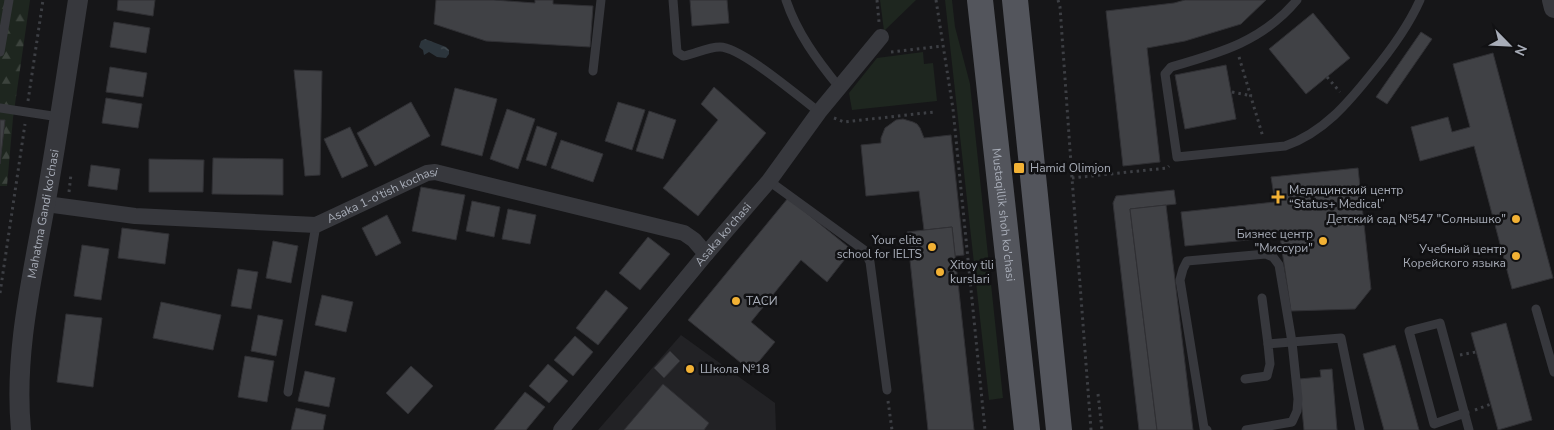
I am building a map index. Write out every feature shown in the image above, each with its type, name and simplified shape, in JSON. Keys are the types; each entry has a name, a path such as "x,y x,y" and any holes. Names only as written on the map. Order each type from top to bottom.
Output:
{"main road":[{"name":"Mustaqillik shoh ko'chasi","path":"980,0 1026,430"},
{"path":"1015,0 1059,430"}],"street":[{"name":"Mahatma Gandi ko'chasi","path":"21,430 18,404 22,337 46,204 78,0"},
{"path":"1552,0 1554,8"},
{"name":"Asaka ko'chasi","path":"561,430 706,254 769,181 819,112 881,37"},
{"name":"Asaka 1-o'tish kochasi","path":"46,204 135,216 316,225 428,173 435,172 684,233 694,240 706,254"}],"lane":[{"path":"0,52 9,0"},
{"path":"593,71 601,0"},
{"path":"674,0 677,52 683,56 706,49 722,47 743,55 819,112"},
{"path":"786,0 792,18 808,46 839,87"},
{"path":"1297,0 1263,31 1236,47 1171,67 1167,70 1165,74 1177,157 1285,146 1300,141 1330,119 1348,102 1391,50 1420,0"},
{"path":"0,108 59,117"},
{"path":"769,181 864,250 868,255 887,390"},
{"path":"288,392 316,225"},
{"path":"1207,430 1204,428 1180,280 1183,268 1187,261 1266,254 1279,265 1292,342 1298,399 1297,412 1292,422 1246,430"},
{"path":"1245,379 1267,376 1270,364 1262,298"},
{"path":"1536,309 1554,372"},
{"path":"1465,413 1434,424 1409,331 1440,323 1465,413 1469,430"},
{"path":"1268,344 1341,338 1360,430"}],"path":[{"path":"0,293 43,0"},
{"path":"936,0 954,118 985,430"},
{"path":"1058,0 1091,430"},
{"path":"1236,47 1266,148"},
{"path":"1327,77 1348,102"},
{"path":"1232,92 1252,96"},
{"path":"819,112 844,122 903,117 934,112"},
{"path":"1072,178 1167,168 1177,157"},
{"path":"887,390 892,430"},
{"path":"1098,394 1102,430"}],"shaded area":[{"name":"Школа №18","path":"681,335 775,403 776,430 598,430"}],"green space":[{"path":"0,0 30,0 13,118 7,186 0,186"},
{"path":"880,0 916,0 884,31"},
{"path":"945,0 952,0 955,27 970,84 1003,398 989,400"},
{"path":"923,52 924,64 933,63 937,101 852,110 849,93 877,58"}],"water":[{"path":"425,39 446,47 449,50 449,54 446,58 437,57 429,52 424,55 423,50 419,47 421,41"}],"building":[{"path":"118,0 155,0 153,16 117,10"},
{"path":"436,0 494,0 535,3 535,0 553,0 553,4 593,6 590,47 486,41 434,24"},
{"path":"690,0 727,0 729,23 692,26"},
{"path":"1185,0 1266,0 1241,24 1185,41 1147,48 1160,162 1123,166 1106,11"},
{"path":"1313,13 1350,58 1306,94 1269,49"},
{"path":"114,22 150,28 146,53 110,47"},
{"path":"1421,32 1432,39 1387,104 1376,97"},
{"name":"Детский сад №547 \"Солнышко\"","path":"1493,53 1553,278 1512,289 1474,146 1420,161 1411,127 1448,117 1452,132 1470,127 1453,64"},
{"path":"1226,65 1236,119 1185,129 1175,75"},
{"path":"110,67 147,73 143,97 106,92"},
{"path":"294,70 322,71 320,175 305,176"},
{"path":"714,87 766,133 698,216 663,188 718,120 701,104"},
{"path":"455,88 497,99 482,156 441,145"},
{"path":"106,98 142,104 138,128 102,123"},
{"path":"411,102 430,136 375,166 357,133"},
{"path":"618,102 645,110 632,150 605,141"},
{"path":"507,109 535,119 518,169 490,159"},
{"path":"649,111 676,120 663,159 636,151"},
{"path":"903,119 917,124 924,138 951,135 964,255 955,256 952,227 924,230 919,191 866,196 861,145 881,143 885,128 896,120"},
{"path":"0,120 5,120 0,164"},
{"path":"537,126 557,133 546,166 526,160"},
{"path":"350,127 368,166 342,178 324,139"},
{"path":"561,140 603,154 593,182 551,168"},
{"path":"213,158 283,159 283,195 212,194"},
{"path":"149,159 204,160 203,192 149,192"},
{"path":"91,165 120,169 117,190 88,186"},
{"name":"Бизнес центр \"Миссури\"","path":"1358,168 1371,289 1355,309 1291,311 1280,237 1185,246 1181,212 1275,202 1271,177"},
{"path":"421,187 465,195 456,240 412,231"},
{"path":"1174,190 1176,204 1130,209 1157,430 1139,430 1113,203 1116,196"},
{"name":"ТАСИ","path":"788,198 852,250 827,282 801,260 751,322 775,342 751,371 688,320"},
{"path":"472,201 500,207 494,237 466,231"},
{"path":"1166,205 1193,430 1157,430 1130,209"},
{"path":"508,209 536,215 530,244 502,239"},
{"path":"387,215 401,243 376,256 362,228"},
{"path":"952,227 974,430 928,430 907,232"},
{"path":"122,228 169,234 165,264 118,258"},
{"path":"648,237 670,254 640,290 619,273"},
{"path":"273,241 298,246 291,283 266,278"},
{"path":"82,245 109,249 101,300 74,296"},
{"path":"238,269 258,272 251,309 231,306"},
{"path":"606,290 628,308 598,345 576,328"},
{"path":"322,295 353,302 346,332 315,325"},
{"path":"161,302 221,315 213,350 153,338"},
{"path":"66,314 102,318 93,387 57,382"},
{"path":"258,315 283,320 276,356 251,351"},
{"path":"1506,323 1532,420 1498,430 1471,333"},
{"path":"575,336 593,352 573,376 554,360"},
{"path":"1395,345 1419,430 1384,430 1363,354"},
{"path":"670,351 680,361 664,378 654,368"},
{"path":"245,356 274,361 267,402 238,397"},
{"path":"548,364 568,381 549,403 529,386"},
{"path":"411,366 433,386 408,414 386,393"},
{"path":"1332,369 1337,430 1304,430 1299,379 1321,377 1320,370"},
{"path":"305,371 335,378 329,407 298,401"},
{"path":"663,384 709,423 704,430 624,430"},
{"path":"525,392 545,407 526,430 494,430"},
{"path":"296,408 326,415 323,430 291,430"}],"place":[{"name":"Hamid Olimjon","path":"1019,168"},
{"name":"Медицинский центр “Status+ Medical”","path":"1278,197"},
{"name":"Детский сад №547 \"Солнышко\"","path":"1516,219"},
{"name":"Бизнес центр \"Миссури\"","path":"1323,241"},
{"name":"Your elite school for IELTS","path":"932,247"},
{"name":"Учебный центр Корейского языка","path":"1516,256"},
{"name":"Xitoy tili kurslari","path":"940,272"},
{"name":"ТАСИ","path":"736,301"},
{"name":"Школа №18","path":"690,369"}]}
